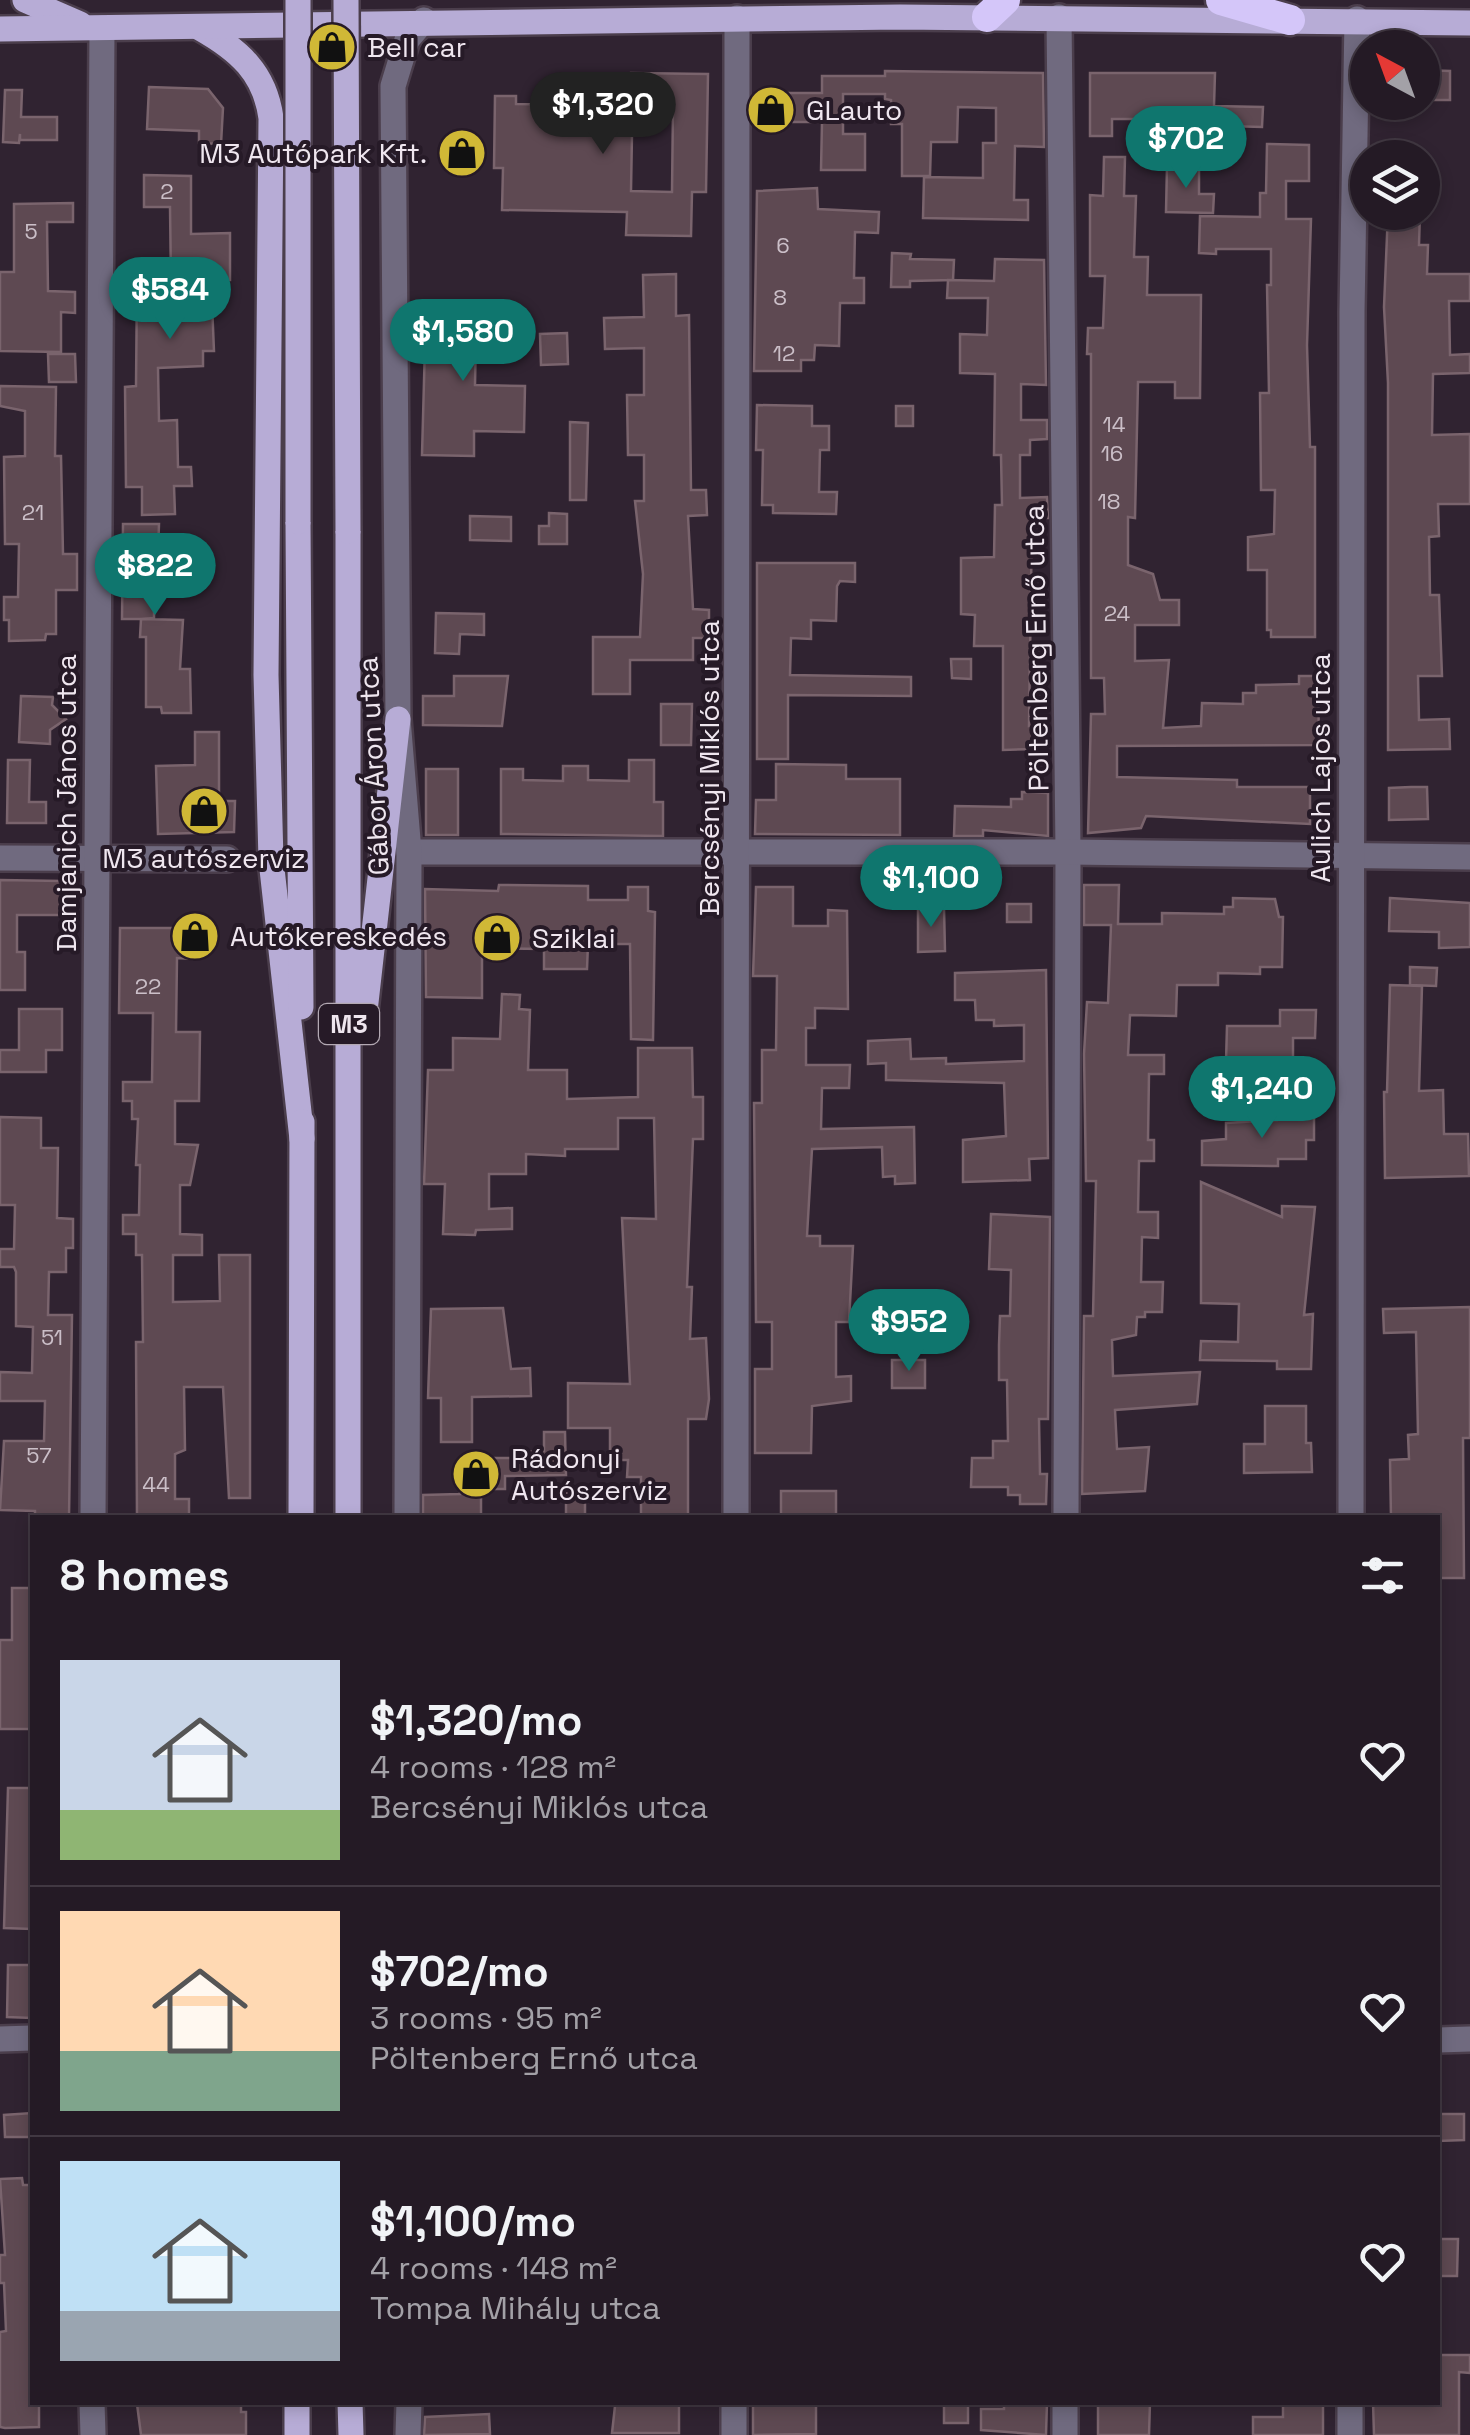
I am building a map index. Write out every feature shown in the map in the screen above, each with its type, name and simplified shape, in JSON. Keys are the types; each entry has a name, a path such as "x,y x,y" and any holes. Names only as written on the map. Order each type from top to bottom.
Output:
{"highway":[{"path":"1221,0 1290,20"}],"main road":[{"path":"25,0 95,28"},
{"name":"M3","path":"298,0 300,1515"},
{"name":"M3","path":"346,0 348,1515"},
{"path":"900,17 924,0"},
{"path":"0,29 200,28 424,20 900,17 996,8 1059,18 1470,23"},
{"path":"200,28 227,43 257,73 268,94 271,118 266,655 271,860 302,1140"},
{"path":"349,1143 398,720"},
{"path":"297,2405 297,2435"},
{"path":"350,2405 350,2435"}],"street":[{"name":"Bercsényi Miklós utca","path":"736,1515 737,18"},
{"name":"Pöltenberg Ernő utca","path":"1059,18 1068,852 1066,1515"},
{"name":"Aulich Lajos utca","path":"1350,1515 1350,855 1357,19"},
{"name":"Gábor Áron utca","path":"407,1515 409,852 398,720 393,86 407,40 424,20"},
{"name":"Damjanich János utca","path":"93,1515 95,28"},
{"path":"409,852 1068,852 1470,857"},
{"path":"0,858 227,859"},
{"path":"0,2039 30,2038"},
{"path":"1440,2040 1470,2039"},
{"path":"92,2405 92,2435"},
{"path":"408,2405 408,2435"},
{"path":"734,2405 734,2435"},
{"path":"1064,2435 1065,2405"},
{"path":"1350,2405 1350,2435"}],"building":[{"path":"885,71 1043,73 1044,147 1015,146 1014,200 1028,200 1028,220 923,218 924,177 983,178 983,143 996,143 996,108 958,107 957,142 931,142 930,176 902,176 902,124 891,124 891,100 885,99 885,94 843,94 843,134 865,134 865,170 821,170 822,122 784,122 785,93 822,93 822,76 885,76"},
{"path":"1440,71 1450,71 1450,100 1440,100"},
{"path":"631,73 708,74 706,192 692,192 691,236 626,235 627,212 502,210 503,168 494,168 495,96 516,96 516,104 587,105 586,134 632,134 631,191 672,192 673,107 630,107"},
{"path":"1090,73 1215,73 1214,106 1263,107 1262,127 1188,125 1188,119 1112,119 1112,136 1090,136"},
{"path":"149,87 208,89 223,108 221,144 199,143 199,131 147,129"},
{"path":"5,90 22,90 21,117 57,117 57,140 20,140 20,134 19,143 3,142"},
{"path":"1267,144 1309,145 1309,181 1286,181 1286,219 1311,219 1307,345 1310,447 1315,447 1315,637 1271,637 1271,630 1267,630 1267,570 1248,570 1248,537 1274,534 1275,490 1261,490 1260,393 1269,393 1267,285 1271,285 1271,249 1216,249 1216,254 1199,253 1200,216 1260,217 1260,193 1266,193"},
{"path":"1104,157 1125,157 1124,196 1136,196 1134,257 1148,257 1147,295 1201,295 1200,398 1175,398 1175,382 1138,382 1135,518 1128,517 1128,565 1153,574 1160,600 1179,600 1179,625 1135,625 1135,661 1169,660 1163,728 1201,726 1202,703 1243,704 1243,693 1256,693 1256,685 1299,684 1299,676 1318,676 1319,745 1117,746 1117,777 1237,780 1237,787 1310,787 1310,824 1146,816 1141,828 1088,833 1091,714 1105,714 1104,678 1091,678 1091,354 1087,354 1088,328 1103,328 1105,276 1090,276 1090,195 1103,196"},
{"path":"1167,166 1199,166 1199,194 1214,194 1213,213 1166,212"},
{"path":"144,175 191,176 191,234 230,233 230,280 211,280 214,351 203,351 203,366 158,368 159,421 177,420 178,467 191,467 192,486 174,486 175,514 142,515 142,487 126,487 125,387 136,386 137,282 171,282 170,207 144,207"},
{"path":"817,188 818,209 879,212 878,233 855,232 854,278 864,278 864,303 840,303 839,346 815,345 814,360 801,360 801,371 754,371 757,191"},
{"path":"73,203 73,222 47,222 48,291 75,292 75,313 61,312 61,352 0,351 0,272 14,272 14,204"},
{"path":"1387,230 1419,230 1419,245 1428,245 1427,274 1470,274 1470,301 1449,301 1450,355 1470,354 1470,373 1433,374 1432,435 1470,434 1470,504 1438,504 1439,536 1429,537 1430,595 1439,595 1442,676 1418,676 1419,720 1449,719 1450,749 1388,750 1388,383 1384,307"},
{"path":"892,253 911,254 910,259 954,260 953,280 910,281 910,287 891,287"},
{"path":"995,259 1044,260 1046,385 1021,384 1021,420 1047,420 1047,439 1030,440 1030,455 1020,455 1020,498 1047,497 1048,518 1032,518 1029,726 1034,725 1035,749 1003,750 1003,646 974,646 975,615 961,614 961,558 994,557 995,505 1002,505 1001,455 994,455 995,374 960,373 960,334 987,335 988,298 947,298 948,280 994,281"},
{"path":"676,274 676,316 689,315 691,490 706,490 707,515 688,516 693,609 709,610 709,638 693,638 693,660 630,660 630,694 593,694 593,637 640,637 643,574 635,501 644,501 644,455 628,455 627,395 644,395 644,348 605,349 604,318 644,317 643,275"},
{"path":"498,307 499,334 476,335 475,385 525,386 524,432 474,431 474,456 422,455 426,308"},
{"path":"567,333 568,364 541,365 540,334"},
{"path":"48,354 75,354 76,382 49,382"},
{"path":"0,386 56,387 55,456 61,456 63,554 77,554 77,590 56,590 56,634 46,634 45,640 9,641 9,620 4,620 4,597 18,597 19,544 5,544 4,457 25,456 25,411 0,406"},
{"path":"757,405 812,406 812,426 829,426 829,450 820,450 819,492 837,492 836,514 773,513 773,505 762,505 763,450 756,450"},
{"path":"896,406 913,406 913,426 896,426"},
{"path":"570,422 588,423 586,500 570,500"},
{"path":"549,513 567,514 567,544 539,544 539,526 549,526"},
{"path":"470,516 511,517 511,541 470,540"},
{"path":"123,524 159,524 158,553 182,554 181,573 154,572 154,618 122,619"},
{"path":"757,563 855,563 855,582 840,581 837,586 836,621 811,620 811,639 791,638 790,675 911,677 911,696 788,695 788,759 757,759"},
{"path":"436,613 484,614 484,635 460,634 459,654 435,653"},
{"path":"141,619 183,620 180,669 190,669 191,713 162,713 161,707 146,707 146,637 140,637"},
{"path":"951,659 971,659 971,679 952,678"},
{"path":"454,676 508,676 502,726 423,725 423,696 454,696"},
{"path":"21,696 53,697 52,705 66,719 50,730 50,744 19,742"},
{"path":"661,704 692,704 691,745 661,745"},
{"path":"195,732 219,732 219,801 235,801 234,832 158,834 156,766 195,765"},
{"path":"8,760 30,760 29,802 46,802 46,823 7,823"},
{"path":"629,760 654,760 654,802 663,802 663,836 501,834 501,769 523,769 523,780 563,781 563,766 588,766 588,780 629,781"},
{"path":"776,764 846,765 846,779 900,779 900,835 755,834 756,800 776,800"},
{"path":"426,769 458,769 458,835 426,835"},
{"path":"1427,787 1428,819 1389,820 1389,788"},
{"path":"1022,792 1048,793 1048,836 983,830 983,836 954,836 955,806 1011,807 1011,799 1022,799"},
{"path":"0,880 62,881 61,915 17,915 17,952 25,952 25,990 0,990"},
{"path":"499,885 588,886 588,900 628,900 628,887 648,887 648,911 655,912 653,1040 631,1039 630,944 588,944 587,969 544,969 544,949 482,948 482,998 426,997 425,889 498,891"},
{"path":"1084,885 1119,885 1118,924 1162,924 1162,913 1224,914 1224,907 1233,907 1233,898 1275,899 1279,917 1283,917 1282,967 1260,967 1260,974 1218,973 1218,985 1177,985 1176,1016 1130,1015 1128,1055 1164,1055 1164,1074 1149,1074 1148,1140 1154,1140 1154,1161 1139,1161 1138,1212 1158,1212 1158,1238 1142,1237 1141,1282 1163,1282 1162,1312 1145,1312 1145,1317 1137,1317 1136,1335 1112,1340 1113,1376 1200,1372 1197,1404 1115,1410 1117,1449 1149,1447 1145,1491 1082,1494 1084,1316 1093,1316 1096,1181 1086,1181 1084,1054 1087,1002 1108,1003 1111,925 1084,925"},
{"path":"756,887 793,887 793,926 828,926 828,910 847,911 848,1009 815,1008 815,1028 806,1028 806,1065 850,1065 849,1088 822,1088 821,1129 914,1127 915,1183 895,1184 895,1176 883,1177 882,1147 812,1149 807,1236 820,1236 820,1246 853,1246 849,1322 836,1322 836,1377 851,1376 851,1401 812,1406 811,1453 755,1453 755,1369 772,1369 772,1322 756,1322 754,1103 762,1103 762,1050 776,1050 777,976 753,976"},
{"path":"1390,898 1470,903 1470,947 1439,948 1439,932 1389,931"},
{"path":"1007,904 1031,904 1031,922 1007,922"},
{"path":"918,908 944,908 945,951 918,952"},
{"path":"120,928 192,928 192,959 177,958 176,1032 200,1032 199,1101 175,1101 175,1144 198,1145 190,1185 180,1185 180,1234 202,1235 202,1255 173,1255 173,1302 220,1301 219,1255 250,1255 250,1498 229,1498 223,1387 184,1387 185,1450 175,1454 175,1499 189,1499 189,1515 137,1515 136,1342 143,1342 142,1255 136,1255 136,1234 123,1234 123,1215 139,1215 140,1165 136,1165 138,1119 132,1119 132,1101 123,1101 123,1082 152,1082 153,1013 119,1013"},
{"path":"1410,967 1437,968 1436,986 1410,985"},
{"path":"1046,970 1048,1158 1029,1159 1030,1180 963,1182 963,1140 1006,1136 1004,1083 886,1080 886,1063 868,1064 868,1041 910,1039 911,1059 946,1058 946,1064 1024,1061 1024,1025 994,1026 994,1020 976,1020 975,1000 955,1000 955,973"},
{"path":"1390,985 1422,986 1419,1091 1443,1090 1444,1134 1468,1134 1469,1176 1385,1178 1384,1092"},
{"path":"502,994 520,995 519,1009 530,1010 528,1070 567,1070 567,1099 638,1097 638,1048 692,1048 693,1097 703,1097 703,1139 693,1139 687,1287 692,1287 690,1339 706,1338 709,1399 706,1419 688,1419 688,1515 641,1515 641,1477 627,1477 628,1460 610,1460 610,1428 568,1428 568,1383 630,1384 622,1218 656,1219 654,1118 618,1118 618,1149 565,1149 565,1156 526,1154 526,1174 489,1174 489,1209 512,1208 512,1229 476,1230 475,1235 443,1234 445,1184 424,1184 428,1070 453,1070 453,1038 500,1039"},
{"path":"19,1009 62,1009 62,1050 46,1050 46,1072 0,1072 0,1050 19,1050"},
{"path":"1280,1010 1316,1010 1315,1038 1293,1038 1293,1074 1254,1073 1254,1062 1226,1062 1227,1026 1280,1026"},
{"path":"1277,1110 1314,1110 1314,1140 1306,1140 1306,1159 1278,1159 1278,1166 1202,1165 1202,1141 1226,1139 1226,1123 1277,1120"},
{"path":"0,1117 41,1118 41,1148 58,1148 57,1218 73,1219 73,1248 66,1248 66,1272 49,1272 48,1315 72,1315 69,1515 0,1510 4,1441 44,1441 45,1401 0,1401 0,1372 32,1373 33,1327 16,1326 16,1272 14,1267 0,1267 0,1249 14,1249 15,1205 0,1205"},
{"path":"1201,1182 1282,1217 1282,1206 1315,1207 1304,1315 1313,1314 1311,1369 1277,1369 1277,1361 1200,1360 1201,1341 1238,1342 1239,1304 1201,1303"},
{"path":"991,1214 1050,1217 1048,1419 1039,1419 1040,1474 1047,1474 1046,1504 1020,1504 1020,1495 1008,1495 1008,1487 971,1487 972,1458 993,1458 993,1441 1008,1441 1007,1380 999,1380 999,1345 1000,1316 1010,1316 1011,1270 989,1269"},
{"path":"1470,1307 1470,1438 1463,1438 1464,1578 1440,1578 1440,1515 1391,1515 1390,1460 1409,1459 1408,1435 1418,1434 1416,1332 1384,1333 1383,1309"},
{"path":"503,1308 511,1369 530,1368 531,1396 472,1397 472,1442 441,1442 441,1398 428,1398 431,1309"},
{"path":"892,1360 925,1360 925,1388 892,1388"},
{"path":"1265,1406 1306,1406 1306,1443 1311,1443 1312,1472 1244,1473 1244,1444 1265,1444"},
{"path":"544,1432 565,1432 566,1475 505,1476 505,1489 481,1489 481,1515 423,1515 423,1495 460,1494 460,1458 520,1458 520,1452 544,1451"},
{"path":"566,1489 585,1489 585,1515 566,1515"},
{"path":"781,1491 836,1491 836,1515 781,1515"},
{"path":"12,1588 30,1588 30,1729 0,1729 0,1640 12,1640"},
{"path":"8,1788 30,1788 30,1929 4,1928"},
{"path":"8,1965 30,1965 30,2018 7,2017"},
{"path":"30,2113 30,2137 5,2137 4,2115"},
{"path":"1440,2114 1464,2114 1464,2140 1440,2141"},
{"path":"22,2178 23,2185 30,2185 30,2405 39,2405 39,2427 0,2427 0,2332 6,2331 4,2283 0,2283 0,2255 5,2255 0,2179"},
{"path":"1440,2239 1458,2239 1457,2276 1440,2276"},
{"path":"1440,2355 1470,2355 1470,2373 1459,2372 1459,2435 1374,2435 1373,2405 1440,2405"},
{"path":"137,2405 241,2405 241,2412 246,2412 246,2435 141,2435"},
{"path":"679,2405 679,2433 612,2433 615,2406"},
{"path":"753,2405 816,2405 816,2434 753,2435"},
{"path":"944,2405 968,2405 968,2423 944,2423"},
{"path":"1004,2405 1047,2405 1046,2435 981,2430 981,2409 1004,2409"},
{"path":"1150,2405 1149,2435 1098,2435 1098,2406"},
{"path":"1283,2405 1323,2405 1323,2435 1253,2435 1253,2417 1283,2417"},
{"path":"489,2414 490,2434 424,2435 425,2417"}],"place":[{"name":"Bell car","path":"332,47"},
{"name":"GLauto","path":"771,110"},
{"name":"M3 Autópark Kft.","path":"462,153"},
{"name":"M3 autószerviz","path":"204,811"},
{"name":"Autókereskedés","path":"195,936"},
{"name":"Sziklai","path":"497,938"},
{"name":"Rádonyi Autószerviz","path":"476,1474"}]}
